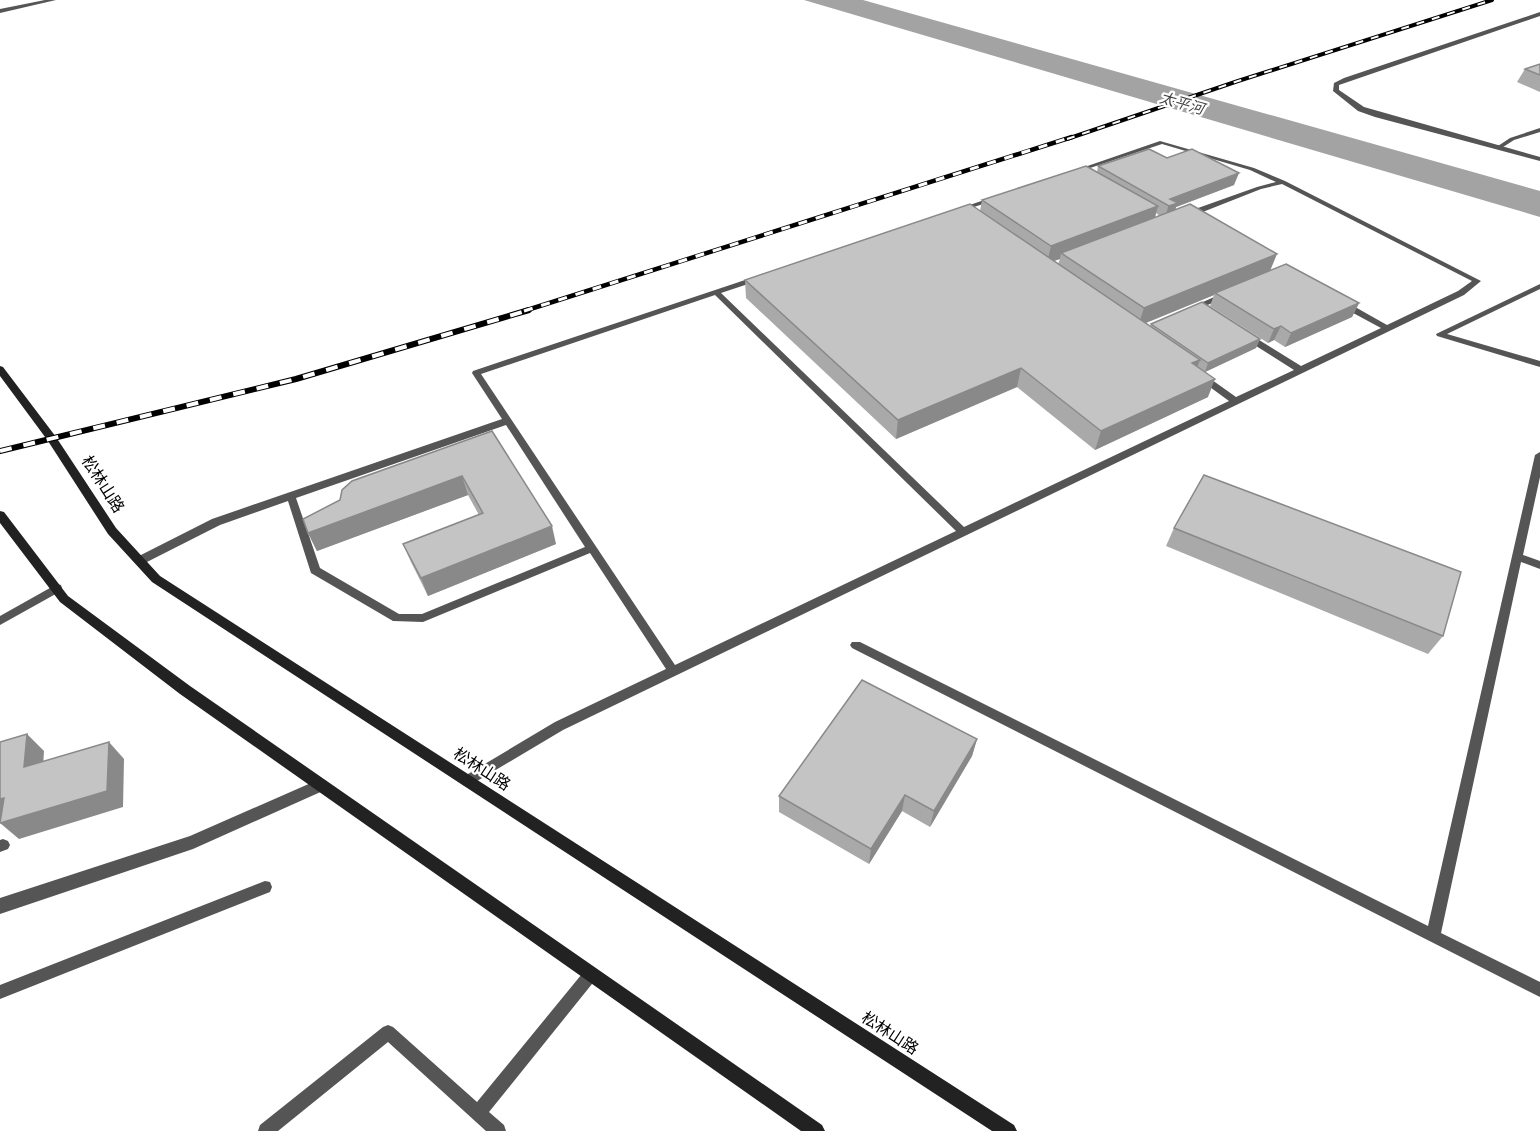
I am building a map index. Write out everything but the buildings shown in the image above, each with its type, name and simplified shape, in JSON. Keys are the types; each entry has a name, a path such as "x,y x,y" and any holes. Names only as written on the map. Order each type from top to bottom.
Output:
{"street":[{"path":"1540,14 1336,84 1336,92 1361,108 1540,159"},
{"name":"松林山路","path":"0,369 52,439 112,531 156,579 1008,1131"},
{"path":"0,515 64,599 185,690 816,1131"},
{"path":"0,906 193,842 320,785"}],"lane":[{"path":"0,11 52,0"},
{"path":"1498,148 1512,139 1540,130"},
{"path":"467,781 559,726 1461,293 1477,281 1283,182 1252,169 1162,142 1062,176"},
{"path":"1073,172 1083,177"},
{"path":"1198,220 1184,216 1259,188 1283,182"},
{"path":"949,213 1005,195"},
{"path":"960,210 970,216"},
{"path":"674,672 476,373 772,273"},
{"path":"1540,286 1440,334 1540,364"},
{"path":"716,292 963,532"},
{"path":"1179,315 1231,293"},
{"path":"1336,299 1386,328"},
{"path":"1199,306 1209,312"},
{"path":"1240,332 1300,370"},
{"path":"1192,369 1236,401"},
{"path":"139,561 216,522 507,421"},
{"path":"1433,936 1540,455"},
{"path":"291,496 315,570 397,618 423,618 592,548"},
{"path":"1518,557 1540,565"},
{"path":"0,621 57,588"},
{"path":"856,645 1540,990"},
{"path":"0,992 265,887"},
{"path":"478,1113 591,974"},
{"path":"267,1131 388,1032 498,1131"}],"water":[{"name":"太平河","path":"804,0 863,0 1540,191 1540,217"}],"railway":[{"path":"1067,139 1238,81 1492,0"},
{"path":"524,311 1072,137"},
{"path":"0,451 296,379 529,310"}]}
